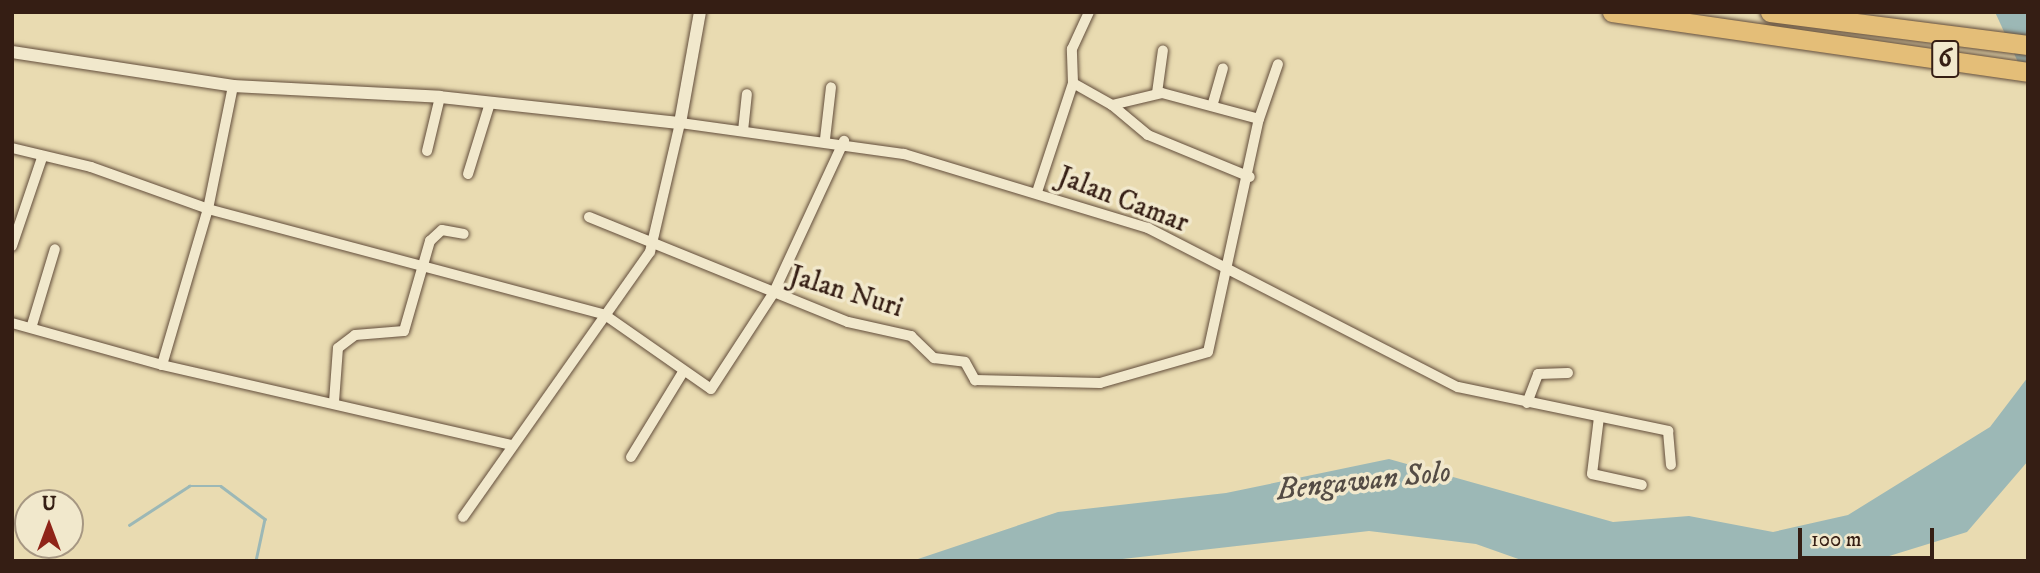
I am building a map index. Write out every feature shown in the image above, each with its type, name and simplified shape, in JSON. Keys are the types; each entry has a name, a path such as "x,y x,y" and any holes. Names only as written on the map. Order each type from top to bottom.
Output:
{"highway":[{"name":"6","path":"1612,12 1862,53 2028,72"},
{"name":"6","path":"1770,12 2028,45"}],"street":[{"path":"463,517 655,239 700,12"},
{"path":"1037,192 1073,83 1072,49 1088,12"},
{"path":"1157,93 1163,50"},
{"path":"12,52 233,86 440,97 489,106 680,123"},
{"path":"1229,270 1250,177 1259,119 1278,64"},
{"path":"1213,103 1223,68"},
{"path":"1073,83 1112,105 1148,135 1250,177"},
{"path":"162,365 208,209 233,86"},
{"path":"825,139 831,87"},
{"path":"1112,105 1157,93 1213,103 1259,119"},
{"path":"743,131 747,94"},
{"path":"427,151 440,97"},
{"path":"468,174 489,106"},
{"name":"Jalan Camar","path":"680,123 844,141 1037,192 1148,228 1443,380 1527,403 1668,431 1671,465"},
{"path":"12,148 42,158 91,167 208,209 605,315 704,387 719,385 773,294 844,141"},
{"path":"12,246 16,225 42,158"},
{"name":"Jalan Nuri","path":"589,217 655,239 773,294 820,305 848,322 911,336 934,358 965,362 975,380 1056,385 1100,383 1204,356 1229,270"},
{"path":"334,402 338,348 355,335 404,331 421,267 434,234 464,234"},
{"path":"32,325 55,249"},
{"path":"12,323 32,325 162,365 334,402 512,445"},
{"path":"631,457 683,372"},
{"path":"1527,403 1538,374 1568,373"},
{"path":"1599,417 1592,474 1642,485"}],"water":[{"path":"1995,12 2028,12 2028,84"},
{"name":"Bengawan Solo","path":"2028,377 2028,461 1967,532 1873,561 1524,561 1476,544 1369,531 1105,561 912,561 1058,512 1226,493 1389,459 1613,522 1689,516 1773,532 1848,515 1990,427"}],"waterway":[{"path":"129,525 189,486 221,486 265,519 256,561"}]}
